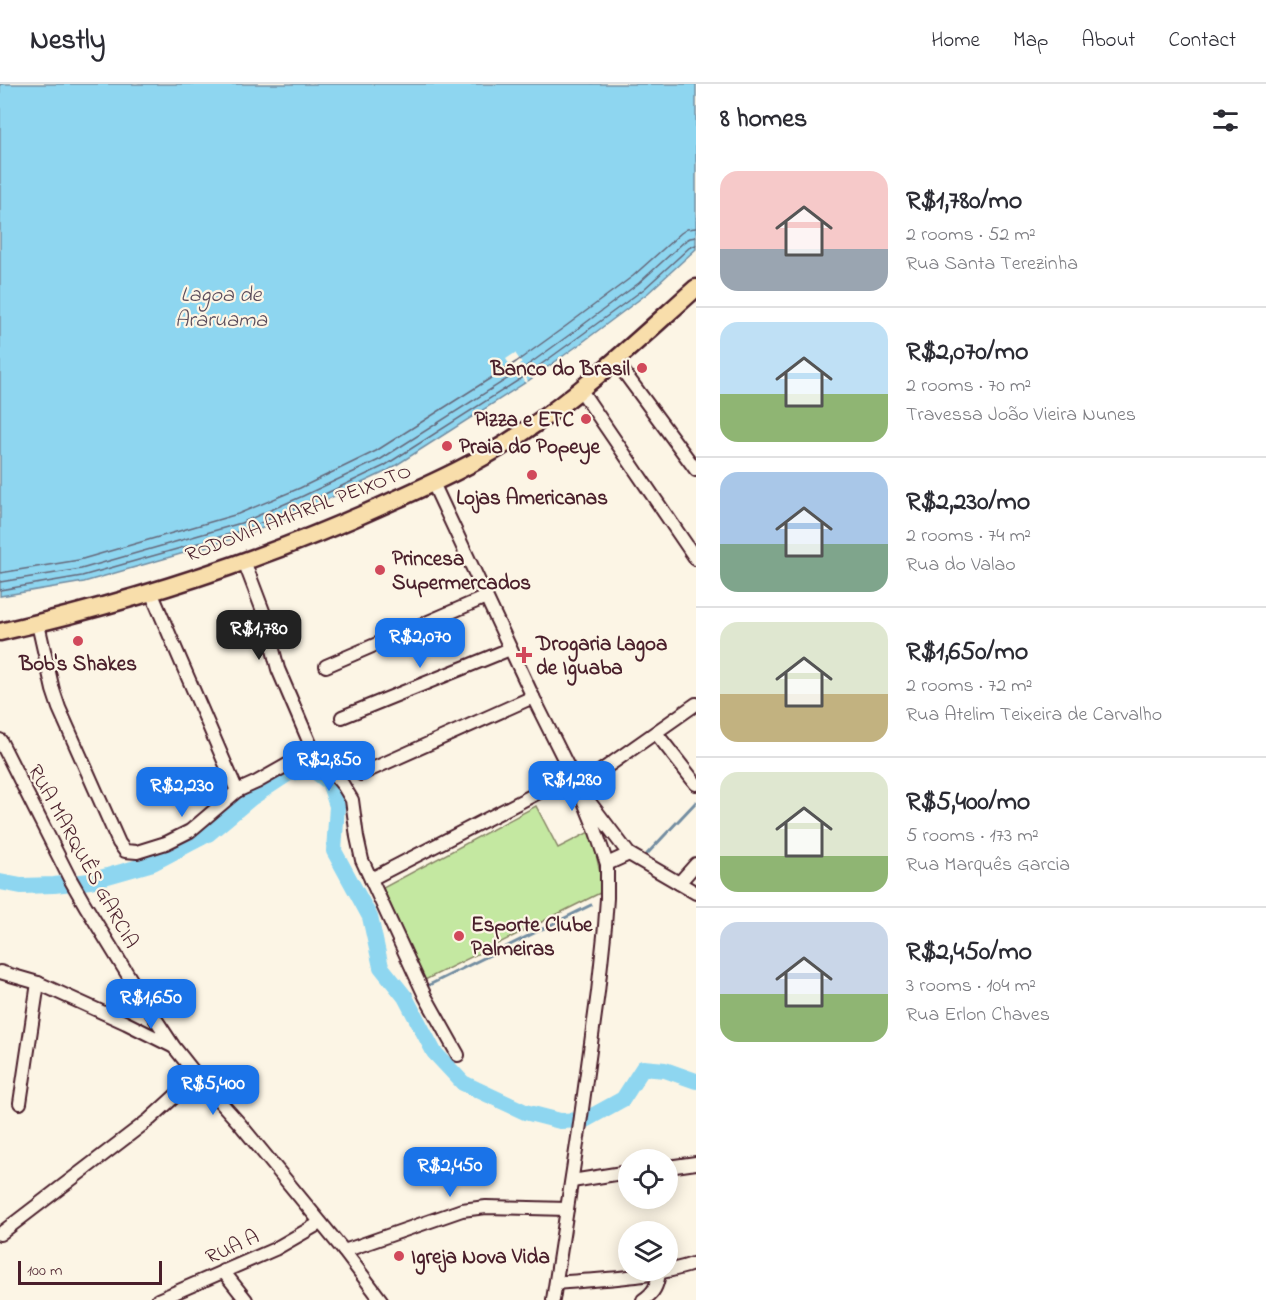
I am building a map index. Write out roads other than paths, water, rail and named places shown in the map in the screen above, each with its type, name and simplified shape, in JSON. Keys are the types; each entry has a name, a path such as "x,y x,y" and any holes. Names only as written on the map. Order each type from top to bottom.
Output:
{"highway":[{"name":"RODOVIA AMARAL PEIXOTO","path":"0,632 38,624 151,592 244,561 333,527 476,462 522,434 580,389 696,288"}],"street":[{"path":"615,360 696,470"},
{"path":"580,389 696,559"},
{"path":"433,483 532,697 600,824 629,854 696,893"},
{"path":"244,561 263,611 278,669 311,746"},
{"path":"151,592 237,791"},
{"path":"326,666 486,597"},
{"path":"38,624 59,708 119,843 125,851 137,852 166,843 190,831 237,791 287,765 304,759 313,759 332,772 352,800 362,860 425,996 458,1055"},
{"path":"342,717 510,649"},
{"path":"361,774 532,697"},
{"path":"371,879 575,781 656,733 696,704"},
{"path":"656,733 696,784"},
{"name":"RUA MARQUÊS GARCIA","path":"0,740 69,877 174,1047 240,1123 381,1300"},
{"path":"553,1300 579,1131 605,926 607,864 600,824"},
{"path":"607,864 629,854"},
{"path":"679,883 696,864"},
{"path":"0,972 38,983 174,1047"},
{"path":"20,1103 38,983"},
{"path":"126,1023 140,1020 147,1006"},
{"path":"0,1234 150,1119 198,1076"},
{"path":"207,1087 219,1076"},
{"path":"678,1165 696,1162"},
{"path":"572,1181 618,1174"},
{"path":"344,1251 462,1210 486,1207 567,1209"},
{"name":"RUA A","path":"158,1300 275,1249 320,1223"},
{"path":"678,1270 696,1263"},
{"path":"223,1271 246,1300"},
{"path":"556,1283 618,1277"},
{"path":"643,1300 652,1293 658,1281"}],"water":[{"name":"Lagoa de Araruama","path":"0,84 696,84 696,249 648,293 580,344 528,381 387,471 246,535 84,582 0,596"}],"waterway":[{"path":"0,882 21,886 90,881 153,863 208,834 251,798 289,773 313,770 329,782 337,806 334,851 370,917 381,967 405,997 434,1052 463,1083 525,1112 560,1121 585,1120 623,1099 643,1068 665,1070 696,1081"},
{"path":"647,854 696,802"},
{"path":"427,986 591,905"},
{"path":"405,997 411,993"}],"place":[{"name":"Banco do Brasil","path":"642,368"},
{"name":"Pizza e ETC","path":"586,419"},
{"name":"Praia do Popeye","path":"447,446"},
{"name":"Lojas Americanas","path":"532,475"},
{"name":"Princesa Supermercados","path":"380,570"},
{"name":"Bob's Shakes","path":"78,641"},
{"name":"Drogaria Lagoa de Iguaba","path":"524,655"},
{"name":"Esporte Clube Palmeiras","path":"459,936"},
{"name":"Igreja Nova Vida","path":"399,1256"}]}
